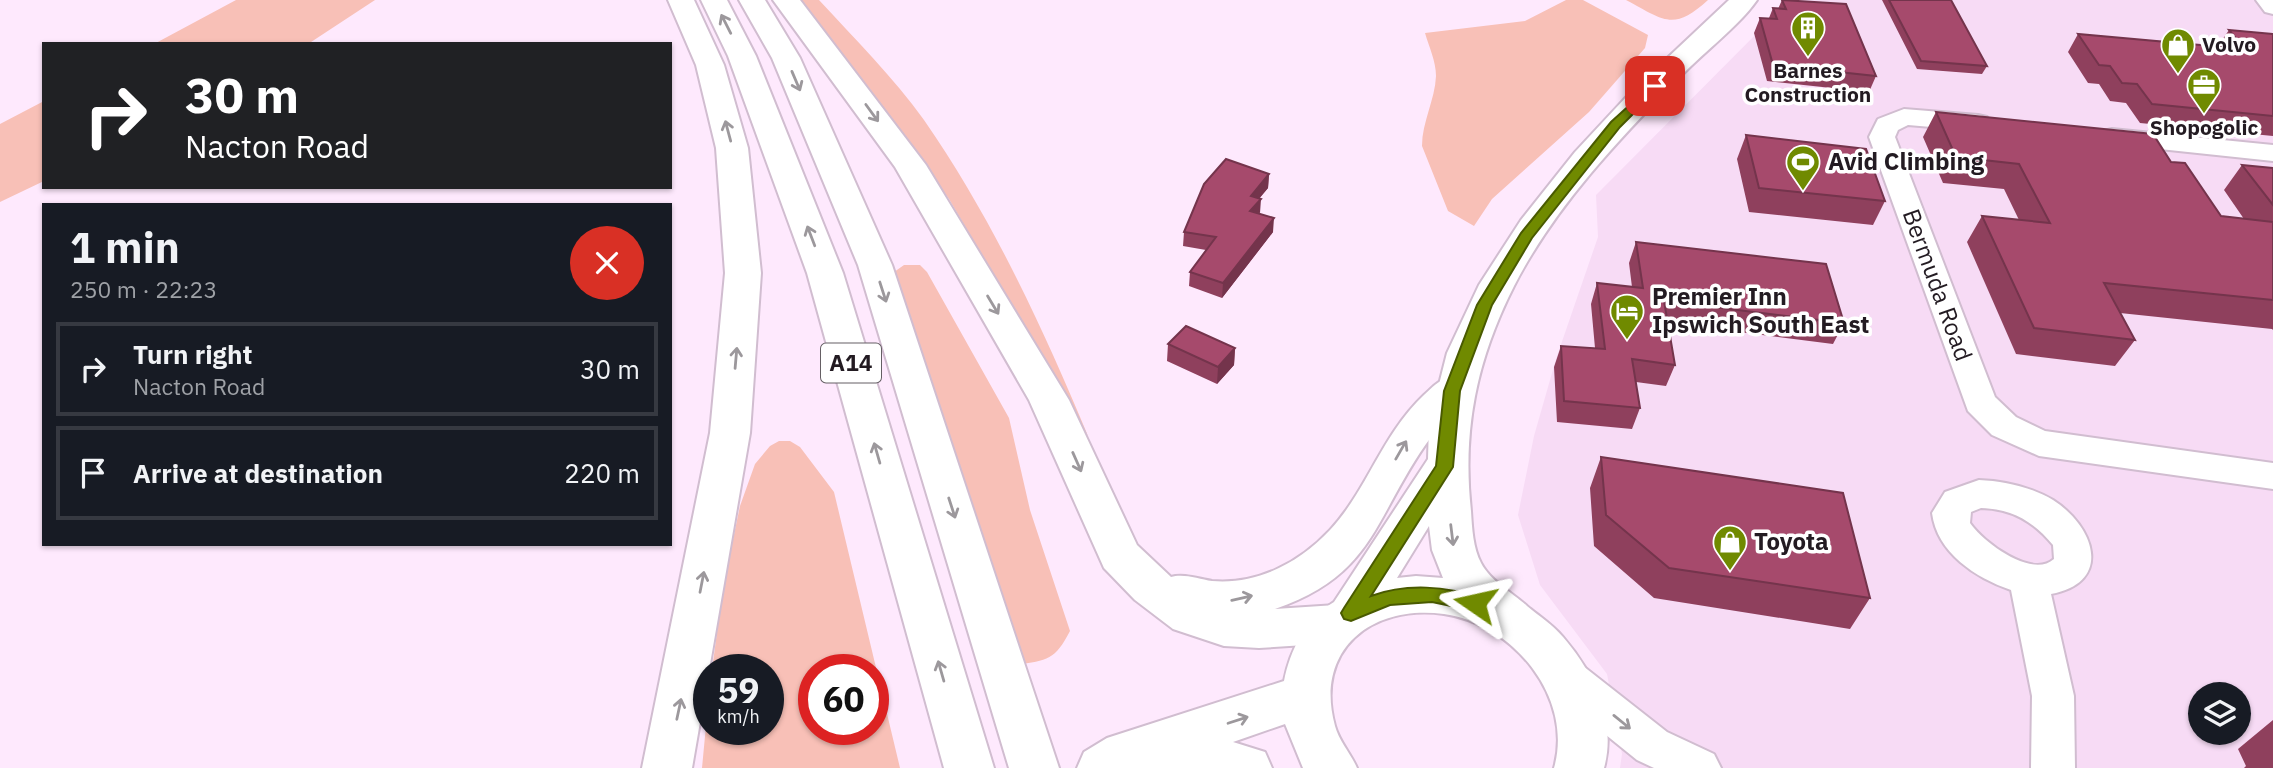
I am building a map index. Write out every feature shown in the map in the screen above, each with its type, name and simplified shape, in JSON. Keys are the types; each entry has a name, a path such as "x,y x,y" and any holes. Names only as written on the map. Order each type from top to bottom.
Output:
{"main road":[{"path":"667,768 730,433 743,273 732,148 710,65 681,0"},
{"name":"A14","path":"714,0 742,56 825,272 965,752"},
{"name":"A14","path":"752,0 786,58 875,265 1034,768"},
{"path":"786,0 910,165 1049,400 1120,556 1152,587 1189,616 1224,627 1259,629 1344,618 1388,598 1432,595 1475,603 1514,622"},
{"path":"1579,768 1585,734 1581,712 1568,679 1547,650 1467,579 1454,554 1444,467 1452,391 1484,305 1526,236 1616,124 1744,0"},
{"path":"1152,587 1199,598 1233,600 1272,590 1308,574 1337,552 1356,529 1409,436 1452,391"},
{"path":"1332,768 1314,740 1305,695 1310,665 1323,638 1344,618 1444,467"},
{"path":"1114,761 1305,695"},
{"path":"1114,761 1188,757 1247,768"}],"street":[{"path":"2267,0 2273,7"},
{"name":"Bermuda Road","path":"2005,125 1904,117 1887,125 1882,136 1980,403 2004,426 2039,443 2273,476"},
{"path":"2085,134 2273,153"},
{"path":"2028,579 2052,677 2056,741 2053,768"},
{"path":"1568,679 1652,746 1699,768"}],"shaded area":[{"path":"236,0 375,0 311,42 158,42"},
{"path":"791,0 819,0 887,73 924,120 994,234 1053,354 1088,436 949,199 870,89"},
{"path":"1566,0 1583,0 1648,35 1645,48 1589,112 1492,199 1474,226 1448,211 1422,146 1436,76 1434,59 1425,33 1525,21"},
{"path":"1626,0 1708,0 1686,16 1668,20"},
{"path":"1790,0 2273,0 2273,768 1620,768 1622,754 1607,674 1540,585 1518,515 1534,436 1556,359 1598,237 1596,195"},
{"path":"42,102 42,182 0,202 0,124"},
{"path":"904,265 920,265 927,272 1009,418 1030,510 1070,631 1060,648 1043,660 1016,665 887,277"},
{"path":"779,441 790,441 800,447 834,492 873,654 798,654 798,745 889,745 889,722 900,768 702,768 704,745 784,745 784,654 714,654 723,587 740,506 755,464 770,446"}],"building":[{"name":"Barnes Construction","path":"1782,0 1846,4 1876,76 1773,65 1760,18 1777,19 1773,8 1786,9"},
{"path":"1889,0 1951,0 1987,66 1921,61"},
{"path":"2229,30 2273,34 2273,116 2152,104 2137,84 2122,83 2110,66 2099,65 2078,34 2245,49"},
{"path":"1936,112 2153,134 2171,162 2185,163 2221,216 2273,222 2273,300 2104,283 2135,340 2034,328 1982,216 2050,223 2019,164 1956,157"},
{"path":"1746,135 1866,149 1885,201 1759,188"},
{"path":"1226,159 1269,174 1251,196 1261,199 1250,211 1274,218 1223,283 1190,272 1216,237 1184,232 1204,184"},
{"path":"2242,165 2273,168 2273,205"},
{"path":"1636,242 1826,264 1844,323 1664,301 1675,365 1632,359 1640,408 1564,401 1561,346 1605,349 1597,283 1643,288"},
{"path":"1186,326 1235,348 1218,367 1168,344"},
{"path":"1601,457 1843,493 1870,598 1669,568 1606,515"}],"place":[{"name":"Barnes Construction","path":"1808,58"},
{"name":"Volvo","path":"2178,75"},
{"name":"Shopogolic","path":"2204,115"},
{"name":"Avid Climbing","path":"1803,192"},
{"name":"Premier Inn Ipswich South East","path":"1627,341"},
{"name":"Toyota","path":"1730,572"}],"route":[{"path":"1475,603 1432,595 1388,598 1351,613 1444,467 1452,391 1484,305 1526,236 1616,124 1655,86"}]}
